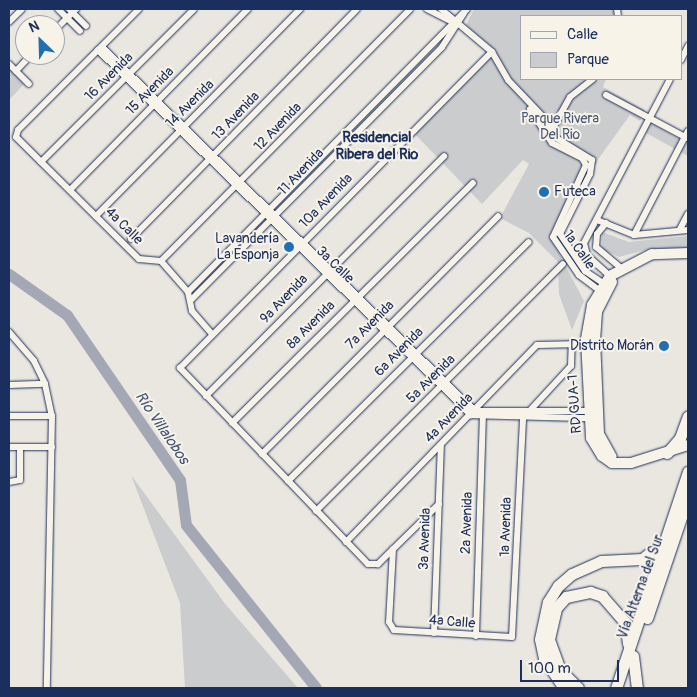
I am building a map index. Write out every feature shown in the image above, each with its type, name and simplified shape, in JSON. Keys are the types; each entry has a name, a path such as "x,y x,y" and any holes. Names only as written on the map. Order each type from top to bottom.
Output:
{"highway":[{"path":"667,452 680,438 688,416"},
{"name":"Vía Alterna del Sur","path":"616,688 677,519 684,496 688,472"},
{"name":"Vía Alterna del Sur","path":"624,688 629,656 666,540 677,519"},
{"name":"Vía Alterna del Sur","path":"564,688 544,658 540,639 548,602 558,586 572,574 601,561 642,559 666,540"},
{"name":"Vía Alterna del Sur","path":"578,688 560,670 550,639 556,608 566,597 590,592 616,608 629,636 629,656"},
{"path":"629,656 638,688"}],"main road":[{"path":"604,286 621,268 652,254 688,253"},
{"name":"RD GUA-1","path":"604,286 589,318 585,341 588,414 597,452 606,460 621,464"},
{"name":"RD GUA-1","path":"598,428 596,320 604,286"},
{"path":"585,341 597,372"},
{"path":"598,405 588,414 598,428 601,444 621,464 688,445"}],"street":[{"path":"9,22 22,9"},
{"path":"58,9 71,12 86,26"},
{"path":"100,48 139,9"},
{"name":"16 Avenida","path":"40,162 194,9"},
{"name":"15 Avenida","path":"70,190 248,9"},
{"name":"14 Avenida","path":"96,216 183,130 300,9"},
{"name":"13 Avenida","path":"131,239 357,9"},
{"name":"12 Avenida","path":"162,261 240,185 410,9"},
{"path":"428,9 454,20"},
{"path":"440,9 454,20"},
{"name":"11 Avenida","path":"188,292 454,20 466,11"},
{"name":"11 Avenida","path":"191,300 463,26 466,11"},
{"path":"71,12 80,31"},
{"name":"1a Calle","path":"454,20 463,26 490,53 505,83 542,122 549,135 590,164 560,234 585,271 604,286"},
{"name":"3a Calle","path":"100,48 473,413"},
{"name":"4a Calle","path":"100,48 18,130 17,139 139,259 162,261"},
{"name":"10a Avenida","path":"206,396 180,368 490,53"},
{"path":"9,64 29,84"},
{"path":"16,71 22,65"},
{"path":"549,135 570,97 592,80"},
{"path":"604,286 584,250 596,220 669,81"},
{"path":"606,94 650,119 687,135 634,235"},
{"name":"9a Avenida","path":"206,396 444,156"},
{"name":"8a Avenida","path":"232,423 473,183"},
{"path":"680,229 688,214"},
{"name":"7a Avenida","path":"262,454 385,327 498,216"},
{"path":"596,220 634,235 680,229 688,230"},
{"path":"606,223 598,234 596,247 621,268"},
{"name":"6a Avenida","path":"288,481 529,242"},
{"path":"162,261 188,292 192,312 212,334"},
{"name":"5a Avenida","path":"316,510 563,264"},
{"path":"9,332 34,361 45,384 52,416 47,688"},
{"name":"4a Avenida","path":"346,542 538,344 585,341"},
{"path":"526,410 571,366 572,343"},
{"path":"9,385 45,384"},
{"path":"206,396 346,542 373,566 393,549 438,504"},
{"path":"473,413 526,410 588,414"},
{"name":"1a Avenida","path":"512,636 523,418 526,410"},
{"path":"483,413 523,418 588,414"},
{"name":"2a Avenida","path":"476,636 483,413"},
{"path":"9,416 52,416"},
{"name":"3a Avenida","path":"434,633 441,445"},
{"path":"9,447 52,448"},
{"path":"9,482 20,480 20,447"},
{"name":"4a Calle","path":"393,549 390,627 434,633 512,636"}],"green space":[{"name":"Parque Rivera Del Rio","path":"474,9 617,9 617,15 520,15 520,80 606,80 603,87 645,110 640,121 630,115 599,158 552,240 584,301 572,330 559,294 558,262 529,233 500,218 529,164 523,160 482,204 412,131 494,53 466,25"},
{"path":"9,66 26,82 9,100"},
{"path":"649,122 688,143 688,156 646,133"},
{"path":"602,232 629,242 688,236 688,249 649,249 619,257 602,249"},
{"path":"131,475 226,605 298,688 185,688 180,603"}],"waterway":[{"name":"Río Villalobos","path":"9,274 67,315 180,480 186,525 316,688"}],"place":[{"name":"Futeca","path":"544,192"},
{"name":"Lavandería La Esponja","path":"289,247"},
{"name":"Distrito Morán","path":"664,346"}],"district":[{"name":"Residencial Ribera del Rio","path":"377,146"}]}
